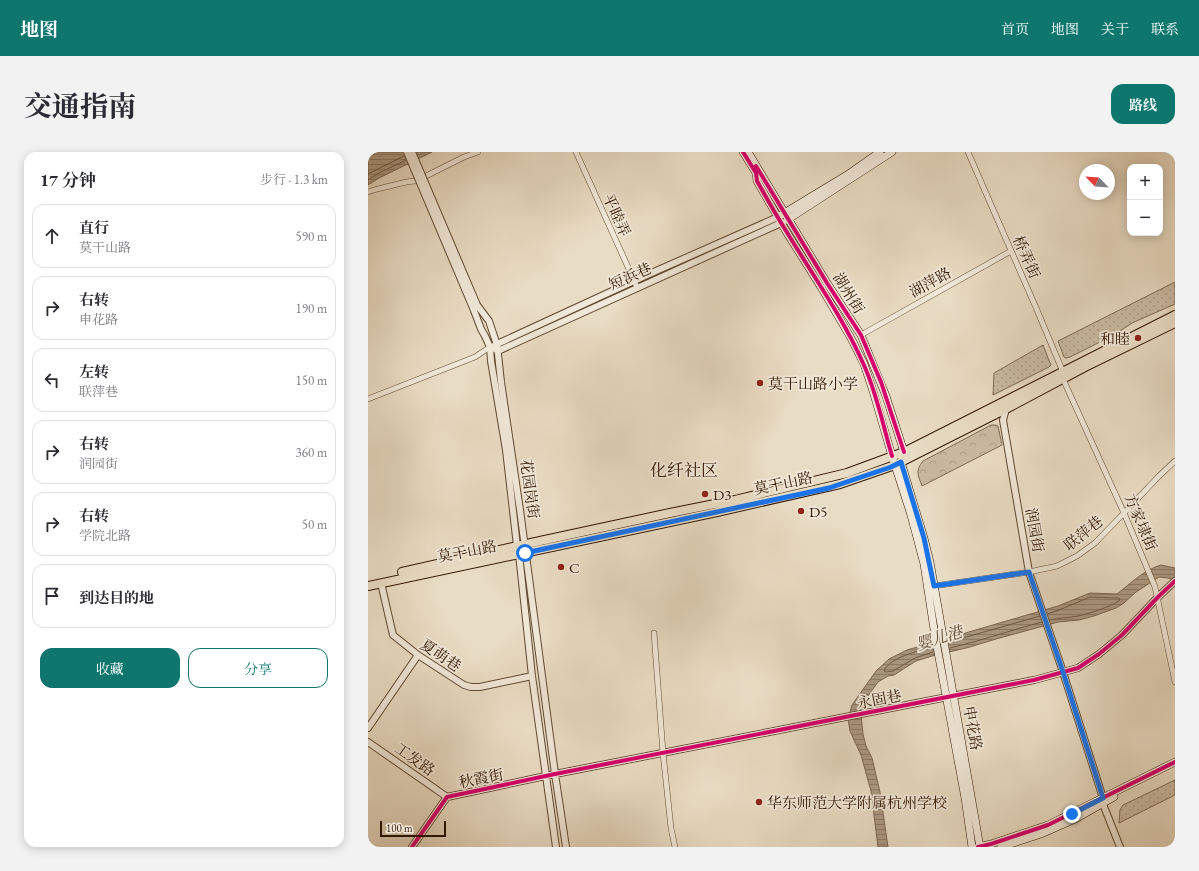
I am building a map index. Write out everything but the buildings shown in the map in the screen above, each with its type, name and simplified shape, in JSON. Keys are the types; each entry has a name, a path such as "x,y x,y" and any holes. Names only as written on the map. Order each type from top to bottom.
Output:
{"main road":[{"name":"湖州街","path":"743,152 749,156 827,283 861,334 881,382 904,452"},
{"path":"787,216 880,152"},
{"path":"779,220 892,152"},
{"name":"湖州街","path":"749,156 756,173 757,181 779,220 852,338 864,364 892,456"},
{"name":"莫干山路","path":"368,580 829,488 898,463 1006,409 1063,375 1175,315"},
{"name":"莫干山路","path":"368,586 670,513 735,500 847,473 904,452 1175,323"},
{"path":"898,463 904,452"},
{"name":"申花路","path":"892,456 898,463 924,538 934,586 939,635"},
{"name":"申花路","path":"898,463 921,550 980,847"},
{"name":"申花路","path":"950,696 972,847"},
{"path":"1001,847 1041,834 1077,818 1103,801 1175,762"},
{"path":"980,847 1048,825 1116,796 1175,767"}],"street":[{"name":"花园岗街","path":"407,152 475,306 489,321 497,347 520,510 521,549 532,676 556,847"},
{"name":"花园岗街","path":"412,152 475,306 481,329 490,347 566,847"},
{"path":"368,192 409,181 416,181 464,157 478,152"},
{"name":"平睦弄","path":"576,152 636,284"},
{"name":"桥弄街","path":"968,152 1037,310 1063,375"},
{"name":"短浜巷","path":"497,347 779,220"},
{"name":"湖萍路","path":"861,334 1011,251"},
{"path":"368,399 475,356 490,347 497,347"},
{"name":"方家埭街","path":"1063,375 1155,587 1175,682"},
{"name":"润园街","path":"1006,409 1003,420 1029,572 1063,672 1103,801 1120,847"},
{"path":"994,415 1003,420"},
{"name":"联萍巷","path":"934,586 1029,572 1057,566 1077,556 1094,543 1158,476 1175,461"},
{"name":"永固巷","path":"555,774 1034,680 1078,668 1099,654 1122,635 1175,581"},
{"name":"夏萌巷","path":"381,583 392,635 418,655 464,685 480,687 532,676"},
{"path":"654,633 662,754 671,828 675,847"},
{"path":"368,728 418,655"},
{"name":"工发路","path":"368,742 447,797"},
{"name":"秋霞街","path":"412,847 447,797 555,774"}],"green space":[{"path":"1175,282 1175,304 1132,323 1114,335 1070,357 1064,357 1058,341"},
{"path":"1043,345 1051,365 1049,367 993,395 994,373"},
{"path":"991,425 998,426 1002,445 922,486 919,479 918,470 923,461"},
{"path":"1175,780 1175,795 1119,823 1120,810 1123,805"}],"water":[{"path":"376,152 432,152 368,185 368,157"},
{"path":"1161,565 1175,568 1175,580 1159,577 1136,592 1116,608 1079,620 1058,622 970,647 932,656 916,661 894,675 888,676 878,682 868,696 861,715 863,734 866,746 872,758 880,792 888,847 878,847 871,791 861,755 850,731 848,719 852,705 876,671 889,659 907,650 1058,606 1090,593 1117,594 1143,573"}],"cycle path":[{"path":"743,152 756,173 757,181 772,208 828,298 855,346 868,374 892,456"},
{"path":"756,166 827,283 861,335 881,382 904,452"},
{"path":"412,847 447,797 555,774 1034,680 1078,668 1099,654 1122,635 1175,581"},
{"path":"978,847 1048,825 1175,762"}],"place":[{"name":"和睦","path":"1138,338"},
{"name":"莫干山路小学","path":"760,383"},
{"name":"D3","path":"705,494"},
{"name":"D5","path":"801,511"},
{"name":"C","path":"561,567"},
{"name":"华东师范大学附属杭州学校","path":"759,802"}],"district":[{"name":"化纤社区","path":"684,470"}],"route":[{"path":"525,553 829,488 891,467 901,462 924,538 934,586 1029,572 1103,798 1072,814"}],"water label":[{"name":"婴儿港","path":"939,638"}]}
